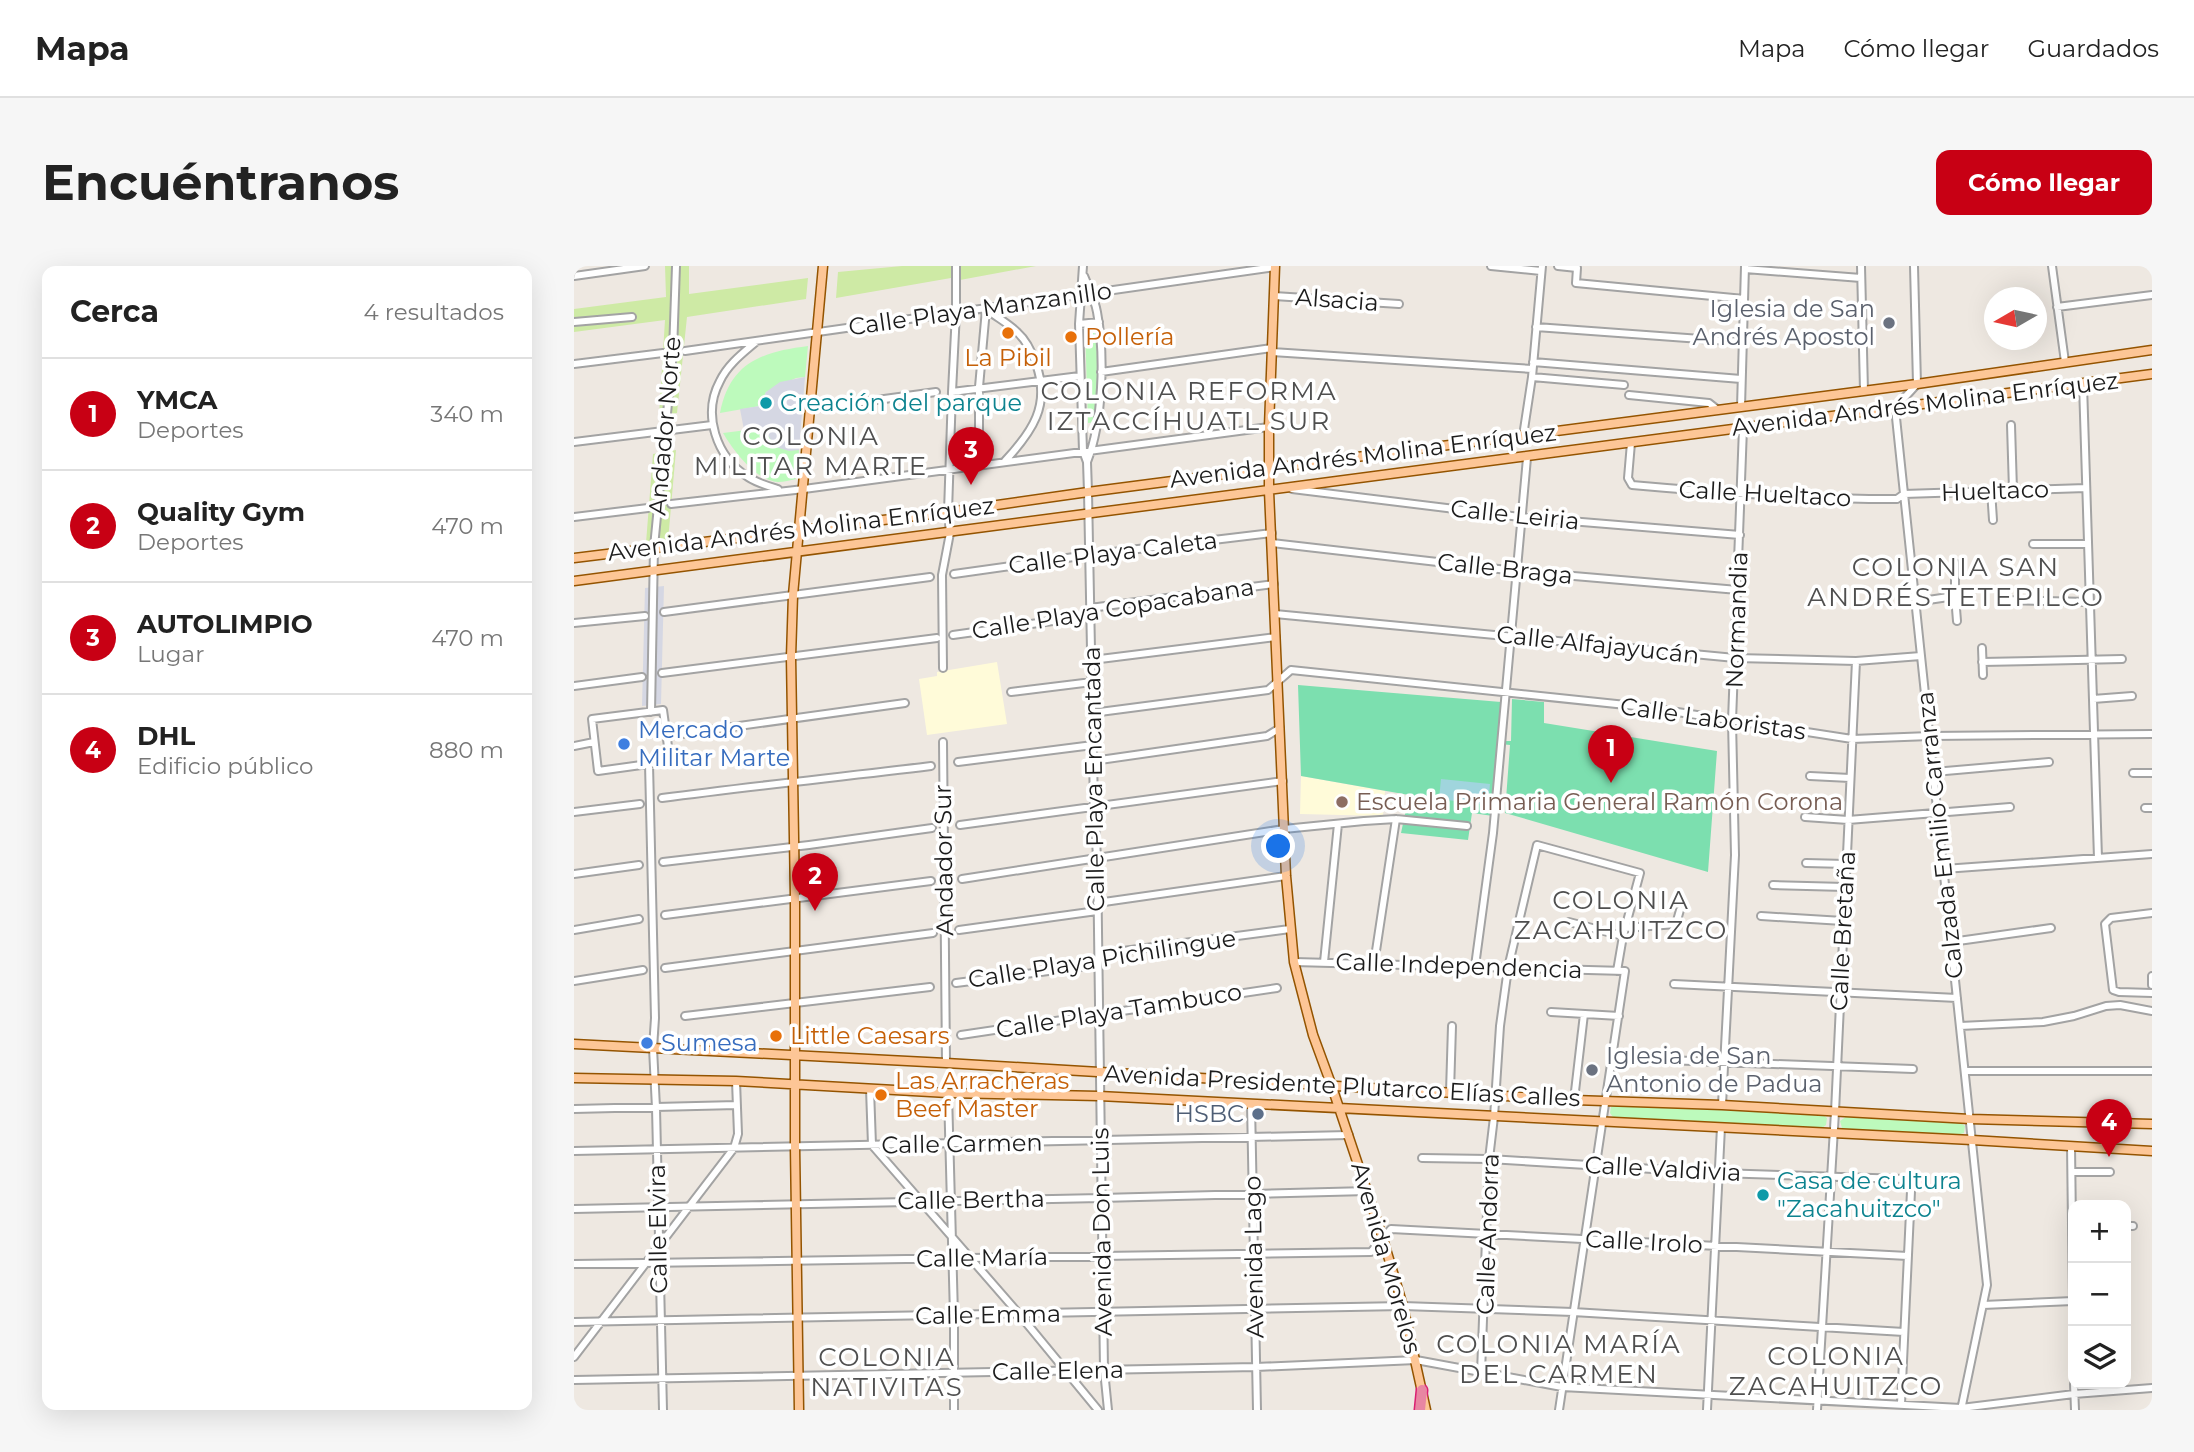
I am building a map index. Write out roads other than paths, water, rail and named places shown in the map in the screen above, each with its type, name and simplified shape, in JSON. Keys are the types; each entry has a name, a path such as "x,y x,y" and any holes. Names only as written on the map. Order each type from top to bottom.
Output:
{"highway":[{"path":"1420,1410 1422,1390"}],"main road":[{"path":"799,1410 791,657 793,595 823,266"},
{"name":"Avenida Morelos","path":"1275,267 1269,491 1286,876 1294,962 1313,1035 1368,1191 1403,1306 1426,1410"},
{"name":"Avenida Andrés Molina Enríquez","path":"574,558 799,532 1917,384 2152,350"},
{"name":"Avenida Andrés Molina Enríquez","path":"574,581 2152,374"},
{"name":"Avenida Presidente Plutarco Elías Calles","path":"574,1044 1331,1084 1574,1100 1970,1119 2152,1124"},
{"name":"Avenida Presidente Plutarco Elías Calles","path":"574,1078 736,1081 948,1093 1100,1096 2152,1151"}],"street":[{"path":"574,276 645,266"},
{"name":"Andador Norte","path":"651,712 654,547 673,352 676,266"},
{"path":"943,668 942,575 950,533 948,512 956,266"},
{"name":"Calle Playa Encantada","path":"1083,266 1079,324 1080,376 1083,451 1087,463 1088,492 1100,1096"},
{"path":"1491,266 1542,268 1523,436"},
{"path":"1558,266 1577,268 1576,283 1744,299"},
{"path":"1861,266 1864,391"},
{"path":"1895,408 1917,384 1914,266"},
{"path":"2052,266 2065,362"},
{"name":"Calle Playa Manzanillo","path":"685,351 1275,267"},
{"path":"1741,407 1745,268 1861,278"},
{"name":"Calle Playa Encantada","path":"1083,275 1099,322 1101,372 1099,420 1087,463"},
{"path":"2057,307 2152,295"},
{"name":"Alsacia","path":"1274,296 1399,304"},
{"path":"986,309 1018,332 1026,342 1041,381 1041,404 1036,418 1030,431 1005,461"},
{"path":"979,465 979,387 986,309"},
{"path":"574,322 632,317"},
{"path":"1079,324 1099,322"},
{"path":"1536,327 1742,342"},
{"path":"757,341 727,368 720,380 713,394 712,425 716,439 733,465 758,483 783,491"},
{"path":"1101,372 1272,350 1532,369 1741,379"},
{"path":"574,364 663,353"},
{"path":"1532,369 1624,385"},
{"path":"952,392 1080,376"},
{"path":"2083,384 2098,858"},
{"path":"810,409 936,392"},
{"path":"1629,395 1709,403 1718,410"},
{"name":"Calzada Emilio Carranza","path":"1895,408 1987,1285 1961,1409"},
{"path":"1082,421 1099,420"},
{"path":"574,442 712,425"},
{"path":"2011,425 2013,490"},
{"path":"671,504 804,489 1269,427"},
{"name":"Normandia","path":"1722,1105 1735,855 1732,721 1743,428"},
{"name":"Calle Hueltaco","path":"1632,443 1628,478 1632,485 1741,495 1829,499 1897,499 1904,494"},
{"path":"1475,966 1493,833 1527,457"},
{"name":"Calle Leiria","path":"1290,488 1520,517 1740,535"},
{"name":"Hueltaco","path":"1904,494 2086,488"},
{"path":"1991,490 1993,520"},
{"path":"574,517 648,508"},
{"name":"Calle Playa Caleta","path":"954,574 1272,533"},
{"name":"Calle Braga","path":"1272,543 1516,571 1738,590"},
{"path":"2033,544 2088,544"},
{"path":"1955,563 1957,621"},
{"path":"664,612 930,577"},
{"name":"Calle Playa Copacabana","path":"953,635 1081,617 1090,608 1274,584"},
{"path":"1915,602 1955,596"},
{"path":"2002,600 2090,602"},
{"name":"Calle Alfajayucán","path":"1275,614 1735,658 1856,661 1921,656"},
{"path":"574,622 645,616"},
{"path":"1092,660 1276,637"},
{"name":"Calle Playa Copacabana","path":"662,673 937,638"},
{"path":"1982,648 1983,675"},
{"path":"1982,662 2122,659"},
{"name":"Calle Bretaña","path":"1817,1410 1835,1112 1856,661"},
{"name":"Calle Laboristas","path":"1092,713 1268,690 1291,670 1645,707 1852,739 2152,734"},
{"path":"574,686 642,677"},
{"path":"1011,692 1092,682"},
{"path":"2093,699 2132,696"},
{"path":"667,736 905,703"},
{"path":"663,710 667,736 670,761 598,771 592,719 663,710"},
{"path":"1093,761 1267,736 1280,728"},
{"path":"574,746 594,742"},
{"name":"Andador Sur","path":"943,742 946,1063"},
{"path":"958,762 1093,745"},
{"path":"1934,772 2049,762"},
{"path":"649,764 655,1018 653,1048"},
{"path":"662,798 776,782 930,766"},
{"path":"2133,773 2152,773"},
{"path":"1810,776 1850,778"},
{"path":"960,825 1283,781"},
{"path":"574,812 640,804"},
{"path":"1805,817 1848,820 2010,807"},
{"path":"962,879 1284,829 1396,820 1467,826"},
{"path":"1374,964 1396,820"},
{"path":"1324,962 1338,824"},
{"path":"663,862 932,828"},
{"name":"Calle Andorra","path":"1482,1373 1489,1159 1500,1026 1508,968 1537,845 1640,873 1624,932"},
{"path":"1944,869 2152,854"},
{"path":"1806,863 1846,863"},
{"path":"574,874 639,864"},
{"path":"959,930 1286,876"},
{"path":"665,915 931,881"},
{"path":"1773,885 1845,887"},
{"path":"1569,922 1624,932 1676,924 1680,911"},
{"path":"2152,913 2111,918 2105,924 2113,990 2152,993"},
{"path":"1760,916 1843,921"},
{"path":"574,930 639,919"},
{"path":"1951,942 2051,928"},
{"name":"Calle Playa Pichilingue","path":"956,983 1087,966 1108,953 1290,929"},
{"path":"1559,1410 1619,1017 1624,932"},
{"path":"665,968 933,933"},
{"name":"Calle Independencia","path":"1294,962 1621,971"},
{"path":"574,981 643,970"},
{"path":"2152,976 2152,985"},
{"path":"1674,984 1957,998"},
{"path":"685,1016 930,987"},
{"name":"Calle Playa Tambuco","path":"961,1035 1277,988"},
{"path":"1960,1026 2043,1022 2106,1006 2120,1005 2152,1011"},
{"path":"1551,1012 1619,1017"},
{"path":"1574,1100 1584,1014"},
{"path":"1450,1092 1452,1026"},
{"name":"Calle Elvira","path":"653,1048 663,1410"},
{"path":"1612,1058 1913,1069"},
{"path":"1965,1070 2152,1071"},
{"path":"574,1357 734,1148 738,1134 736,1081"},
{"path":"870,1089 872,1145 1019,1314 1098,1410"},
{"path":"948,1093 954,1410"},
{"name":"Avenida Don Luis","path":"1100,1096 1104,1370 1108,1410"},
{"name":"Avenida Lago","path":"1251,1104 1257,1410"},
{"path":"574,1109 737,1105"},
{"path":"1706,1410 1721,1127"},
{"name":"Calle Carmen","path":"574,1151 1349,1135"},
{"path":"2071,1146 2072,1200"},
{"name":"Calle Valdivia","path":"1422,1158 1904,1179 1910,1184 1911,1191 1908,1256"},
{"path":"2071,1172 2110,1172"},
{"name":"Calle Bertha","path":"574,1209 1368,1191"},
{"name":"Calle Irolo","path":"1383,1239 1391,1229 1908,1256"},
{"name":"Calle María","path":"574,1264 1371,1252 1383,1239"},
{"path":"1901,1404 1908,1256"},
{"path":"1983,1305 2068,1302"},
{"name":"Calle Emma","path":"574,1322 1403,1306 1573,1312 1904,1332"},
{"name":"Calle Elena","path":"574,1380 1256,1367 1416,1360 1562,1387 1961,1409 2074,1394 2152,1388"},
{"path":"2074,1389 2075,1410"}],"water":[{"path":"1441,779 1490,784 1488,805 1439,799"}],"place":[{"name":"Iglesia de San Andrés Apostol","path":"1889,323"},
{"name":"La Pibil","path":"1008,333"},
{"name":"Pollería","path":"1071,337"},
{"name":"Creación del parque","path":"766,403"},
{"name":"AUTOLIMPIO","path":"971,485"},
{"name":"Mercado Militar Marte","path":"624,744"},
{"name":"YMCA","path":"1611,783"},
{"name":"Escuela Primaria General Ramón Corona","path":"1342,802"},
{"name":"Quality Gym","path":"815,911"},
{"name":"Little Caesars","path":"776,1036"},
{"name":"Sumesa","path":"647,1043"},
{"name":"Iglesia de San Antonio de Padua","path":"1592,1070"},
{"name":"Las Arracheras Beef Master","path":"881,1095"},
{"name":"HSBC","path":"1258,1114"},
{"name":"DHL","path":"2109,1157"},
{"name":"Casa de cultura \"Zacahuitzco\"","path":"1763,1195"}],"district":[{"name":"COLONIA REFORMA IZTACCÍHUATL SUR","path":"1189,406"},
{"name":"COLONIA MILITAR MARTE","path":"811,451"},
{"name":"COLONIA SAN ANDRÉS TETEPILCO","path":"1956,582"},
{"name":"COLONIA ZACAHUITZCO","path":"1621,915"},
{"name":"COLONIA MARÍA DEL CARMEN","path":"1559,1359"},
{"name":"COLONIA ZACAHUITZCO","path":"1836,1371"},
{"name":"COLONIA NATIVITAS","path":"887,1372"}]}
